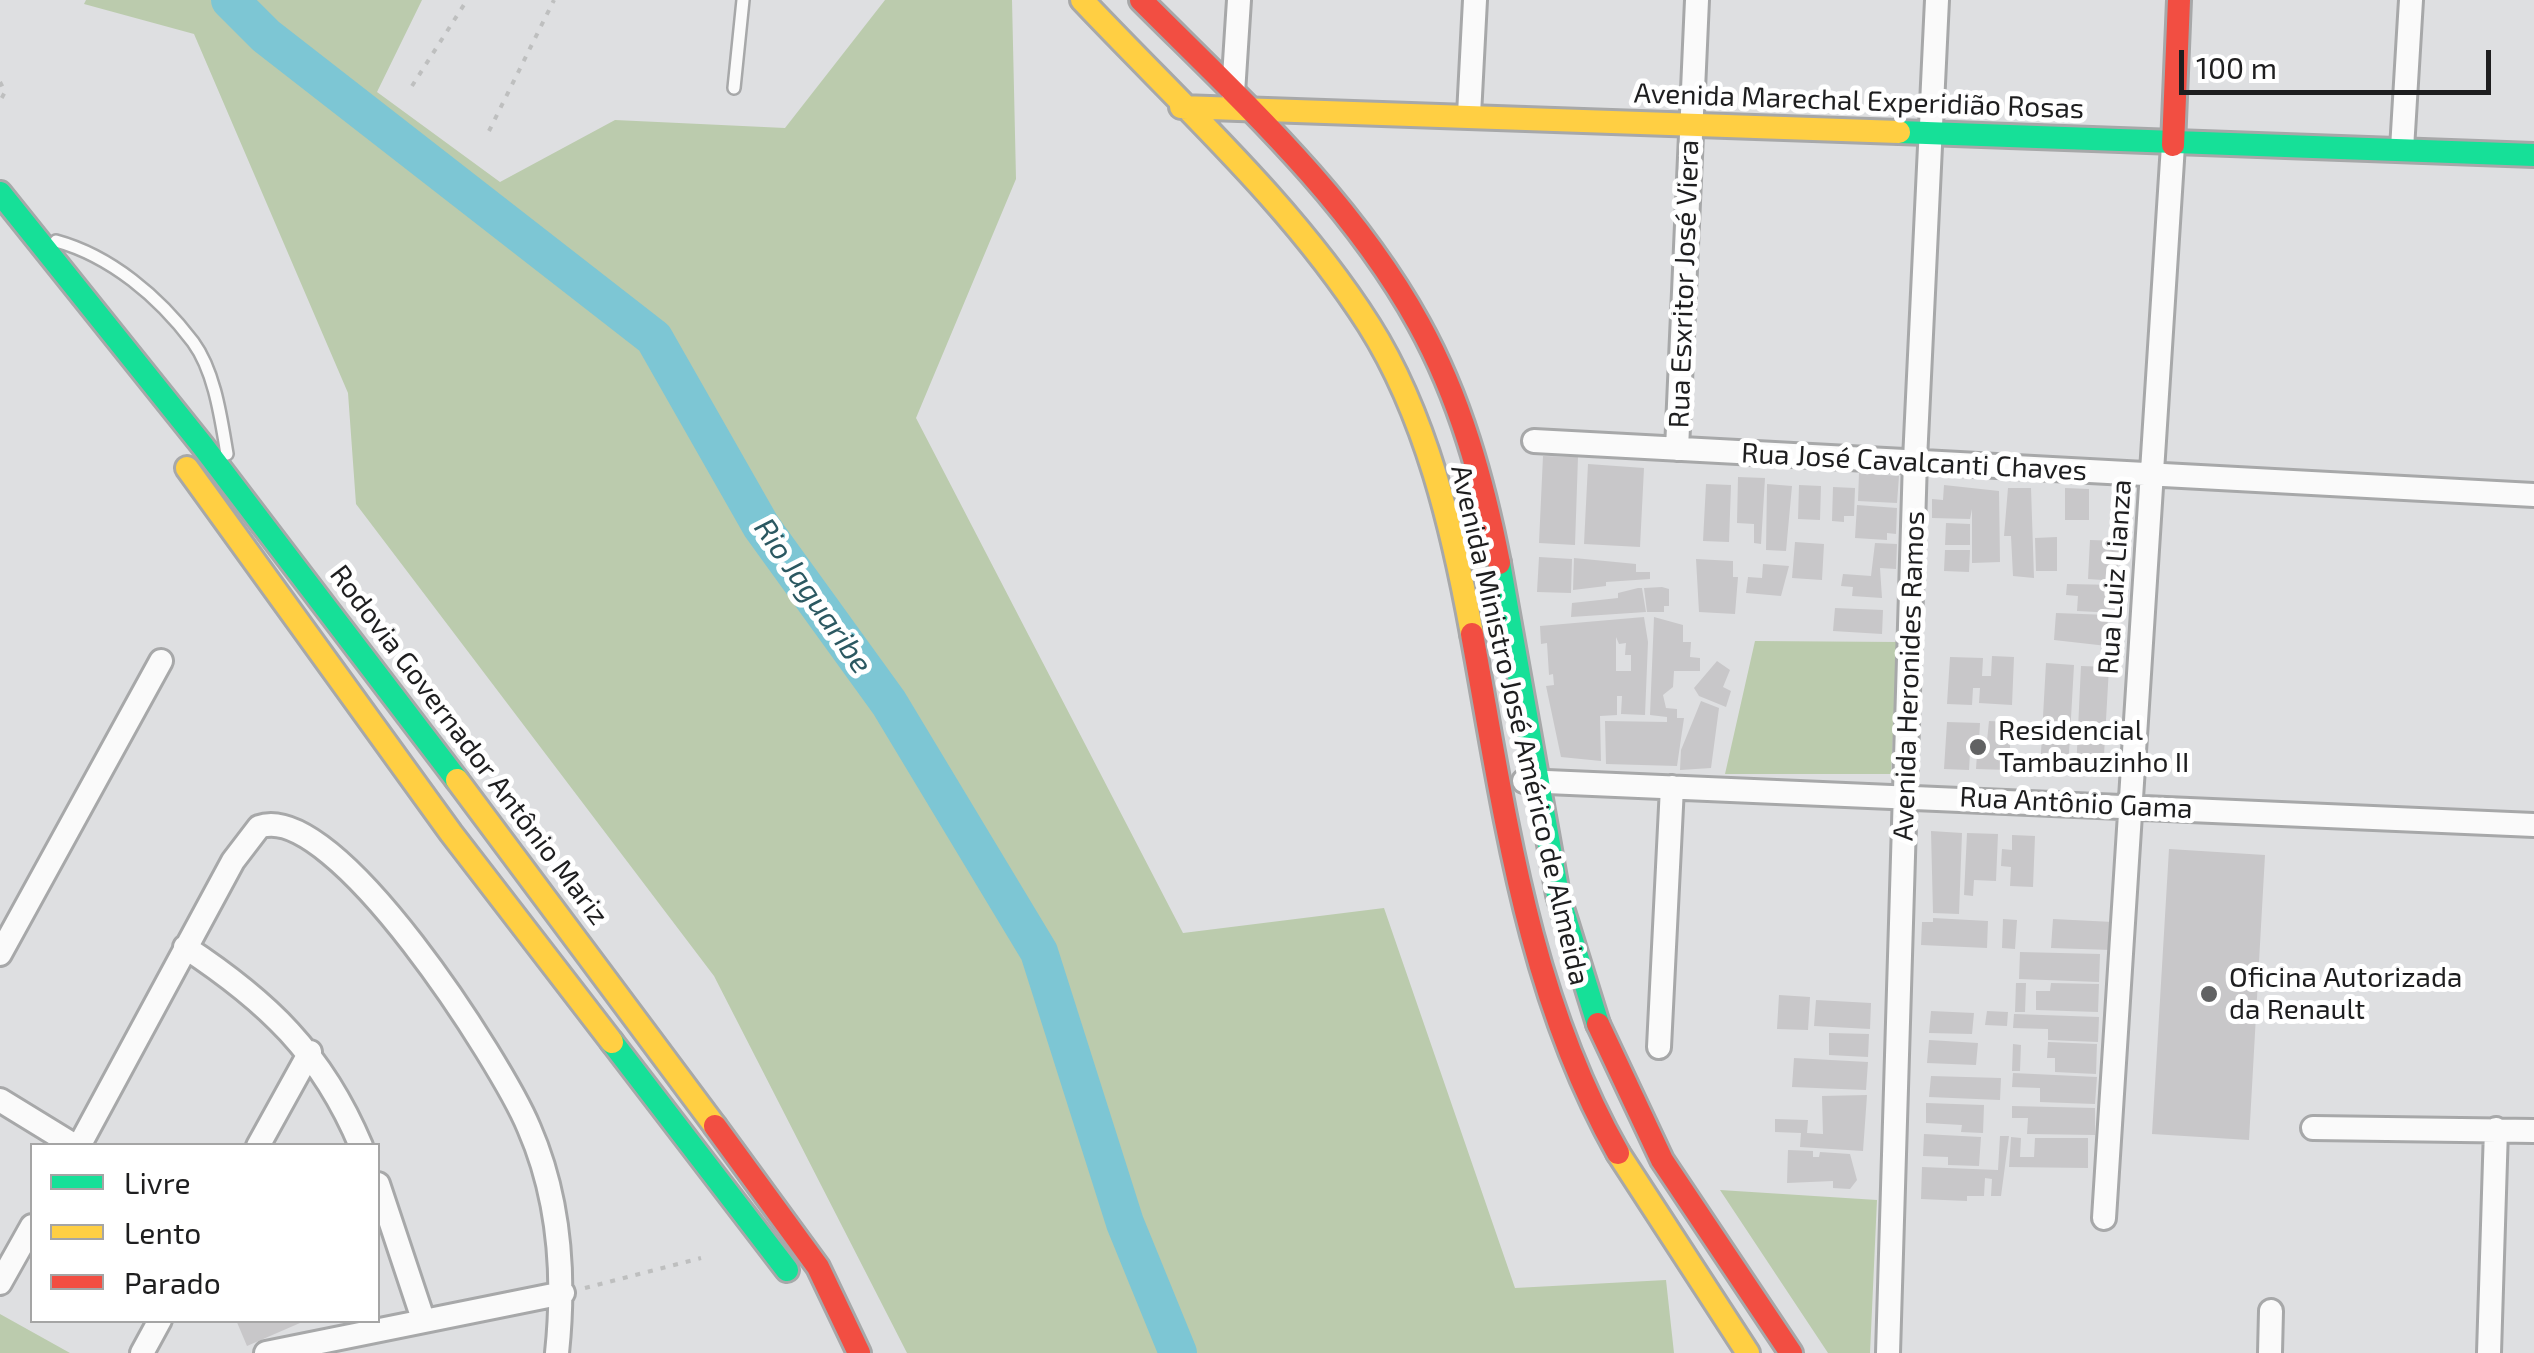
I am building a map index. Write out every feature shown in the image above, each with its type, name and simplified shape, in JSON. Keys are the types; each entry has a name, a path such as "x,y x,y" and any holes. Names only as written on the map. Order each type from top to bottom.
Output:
{"main road":[{"name":"Avenida Ministro José Américo de Almeida","path":"1082,0 1315,247 1346,286 1397,376 1444,496 1498,782 1544,986 1582,1083 1621,1166 1748,1353"},
{"name":"Avenida Ministro José Américo de Almeida","path":"1140,0 1238,100 1339,212 1420,325 1453,396 1480,475 1534,780 1559,899 1588,997 1618,1071 1662,1160 1791,1353"},
{"name":"Rua Luiz Lianza","path":"2173,145 2180,0"},
{"name":"Avenida Marechal Experidião Rosas","path":"1181,107 1238,100 1469,115 2173,145 2534,154"},
{"name":"Rodovia Governador Antônio Mariz","path":"0,193 232,483 482,808 818,1266 859,1353"},
{"path":"1315,247 1312,232 1318,220 1339,212"},
{"path":"36,276 152,420"},
{"path":"174,450 451,833 690,1147 766,1239 802,1294"}],"street":[{"path":"1238,0 1238,100"},
{"path":"1469,115 1475,0"},
{"name":"Rua Esxritor José Viera","path":"1677,449 1697,0"},
{"name":"Avenida Heronides Ramos","path":"1888,1353 1915,460 1937,0"},
{"path":"2402,149 2411,0"},
{"name":"Rua Luiz Lianza","path":"2104,1218 2173,145"},
{"name":"Rua José Cavalcanti Chaves","path":"1534,441 2534,495"},
{"path":"0,954 161,661"},
{"name":"Rua Antônio Gama","path":"1498,782 1534,780 1906,795 2534,826"},
{"path":"1659,1047 1672,788"},
{"path":"79,1143 233,861 259,827 284,824 322,847 385,910 430,964 475,1027 530,1129 555,1216 563,1293 557,1353"},
{"path":"185,946 277,1015 310,1052 359,1143"},
{"path":"260,1143 310,1052"},
{"path":"0,1100 72,1143"},
{"path":"2313,1128 2534,1131"},
{"path":"2489,1353 2496,1129"},
{"path":"380,1190 423,1320"},
{"path":"0,1283 30,1230"},
{"path":"266,1353 563,1293"},
{"path":"2270,1353 2272,1311"},
{"path":"142,1353 158,1323"}],"lane":[{"path":"734,88 743,0"},
{"path":"34,234 81,248 128,275 195,344 219,405 232,483"}],"path":[{"path":"412,86 467,0"},
{"path":"489,132 554,0"},
{"path":"0,82 6,92 0,101"},
{"path":"563,1293 701,1258"}],"green space":[{"path":"86,0 422,0 377,92 500,182 615,120 785,128 885,0 1012,0 1016,179 916,418 1183,933 1384,908 1515,1288 1666,1280 1674,1353 907,1353 714,976 356,504 348,393 194,34 84,4"},
{"path":"1755,641 1898,642 1891,774 1725,774"},
{"path":"1720,1190 1877,1200 1870,1353 1828,1353"},
{"path":"0,1314 70,1353 0,1353"}],"building":[{"path":"1543,456 1578,457 1575,545 1539,543"},
{"path":"1588,464 1644,468 1640,547 1584,544"},
{"path":"1859,473 1899,476 1897,503 1858,501"},
{"path":"1738,477 1765,478 1761,544 1754,543 1754,524 1737,523"},
{"path":"1706,484 1731,485 1729,542 1703,541"},
{"path":"1767,484 1792,486 1786,551 1766,550"},
{"path":"1799,485 1821,486 1820,520 1798,519"},
{"path":"1944,485 1999,491 2000,562 1972,563 1972,509 1970,519 1932,518 1932,499 1943,500"},
{"path":"1833,487 1855,488 1854,516 1844,516 1844,522 1832,521"},
{"path":"2008,488 2031,488 2034,578 2013,576 2011,536 2004,536"},
{"path":"2065,488 2089,489 2089,520 2065,520"},
{"path":"1857,505 1897,508 1896,534 1887,533 1887,540 1855,538"},
{"path":"1946,523 1970,524 1970,545 1945,545"},
{"path":"2057,537 2057,571 2036,571 2035,538"},
{"path":"2090,540 2119,541 2117,581 2088,579"},
{"path":"1795,542 1824,544 1822,580 1792,578"},
{"path":"1875,543 1897,544 1896,569 1880,568 1882,598 1852,596 1853,587 1841,586 1843,574 1871,576"},
{"path":"1945,550 1970,550 1969,572 1944,571"},
{"path":"1539,557 1572,559 1571,593 1537,592"},
{"path":"1574,558 1636,564 1636,572 1650,572 1650,579 1606,582 1606,586 1573,590"},
{"path":"1696,559 1733,561 1733,577 1738,577 1735,614 1699,612"},
{"path":"1763,564 1789,566 1781,596 1746,593 1748,577 1762,578"},
{"path":"2067,584 2116,585 2116,613 2077,611 2078,596 2066,595"},
{"path":"1642,588 1646,612 1571,617 1572,603 1618,598 1618,593"},
{"path":"1644,588 1669,589 1669,606 1664,606 1664,612 1647,612"},
{"path":"1835,608 1883,610 1882,634 1833,631"},
{"path":"2056,613 2108,615 2107,646 2054,640"},
{"path":"1644,617 1648,642 1645,715 1621,714 1622,696 1617,696 1617,715 1600,716 1601,761 1561,757 1546,686 1554,685 1553,674 1549,675 1547,643 1541,644 1540,626","holes":["1616,637 1619,644 1626,643 1625,655 1631,655 1631,671 1616,671"]},
{"path":"1654,617 1683,625 1683,642 1691,642 1690,657 1700,658 1700,671 1674,671 1673,687 1663,695 1666,708 1677,709 1677,718 1684,718 1677,766 1606,764 1605,721 1667,722 1667,717 1650,715"},
{"path":"1992,656 2014,657 2012,705 1979,703 1980,688 1973,688 1972,705 1947,704 1950,657 1983,658 1982,676 1991,676"},
{"path":"1717,661 1730,670 1723,687 1731,691 1726,707 1699,696 1694,688"},
{"path":"2046,663 2074,665 2068,771 2040,770"},
{"path":"2081,666 2109,667 2103,773 2076,771"},
{"path":"1701,701 1719,708 1711,768 1680,770 1681,750"},
{"name":"Residencial Tambauzinho II","path":"1989,721 2011,722 2009,770 1976,769 1977,754 1970,753 1969,770 1944,769 1947,722 1980,723 1979,741 1987,741"},
{"path":"1931,831 1962,833 1959,914 1933,913"},
{"path":"1967,833 1998,834 1996,881 1974,880 1973,896 1964,895"},
{"path":"2012,835 2035,836 2033,887 2010,886 2011,867 2001,866 2002,849 2012,850"},
{"name":"Oficina Autorizada da Renault","path":"2169,849 2265,855 2249,1140 2152,1134"},
{"path":"1933,918 1988,921 1987,948 1921,945 1922,922 1933,922"},
{"path":"2003,919 2017,920 2015,949 2002,948"},
{"path":"2053,919 2113,922 2112,950 2051,948"},
{"path":"2020,952 2100,954 2099,982 2019,979"},
{"path":"2016,983 2026,983 2025,1012 2015,1012"},
{"path":"2051,983 2099,984 2098,1012 2036,1010 2036,991 2050,991"},
{"path":"1779,995 1810,997 1808,1030 1777,1029"},
{"path":"1816,1000 1871,1003 1870,1029 1814,1026"},
{"path":"1931,1011 1974,1013 1972,1034 1929,1033"},
{"path":"1987,1011 2008,1012 2007,1026 1985,1025"},
{"path":"2014,1014 2099,1017 2098,1042 2048,1040 2048,1029 2013,1028"},
{"path":"1829,1033 1869,1034 1868,1057 1829,1055"},
{"path":"1929,1040 1978,1043 1976,1065 1927,1063"},
{"path":"2048,1042 2097,1044 2096,1074 2055,1072 2055,1058 2047,1058"},
{"path":"2013,1044 2021,1045 2020,1071 2012,1071"},
{"path":"1794,1058 1868,1062 1866,1090 1792,1087"},
{"path":"2013,1073 2097,1077 2095,1104 2040,1102 2040,1088 2012,1087"},
{"path":"1931,1076 2001,1078 2000,1100 1929,1097"},
{"path":"1867,1095 1863,1151 1800,1147 1801,1133 1775,1132 1775,1119 1808,1120 1807,1133 1823,1134 1822,1096"},
{"path":"1926,1103 1984,1105 1983,1133 1961,1132 1962,1125 1926,1123"},
{"path":"2012,1106 2095,1108 2095,1135 2027,1134 2028,1118 2012,1118"},
{"path":"1924,1134 1981,1137 1979,1166 1948,1165 1948,1157 1923,1156"},
{"path":"2000,1136 2009,1136 2001,1196 1991,1196 1992,1179 1985,1178 1984,1196 1967,1196 1967,1201 1921,1199 1922,1167 1998,1170"},
{"path":"2011,1137 2021,1138 2020,1157 2034,1157 2035,1138 2088,1138 2088,1168 2009,1167"},
{"path":"1788,1150 1813,1151 1813,1157 1819,1157 1820,1152 1850,1154 1857,1180 1850,1189 1833,1188 1833,1181 1787,1183"},
{"path":"237,1323 300,1323 247,1346"}],"waterway":[{"name":"Rio Jaguaribe","path":"230,0 266,36 654,338 761,526 889,703 1039,952 1125,1223 1178,1353"}],"traffic: fast":[{"path":"1899,132 2534,155"},
{"path":"0,193 202,445 457,780"},
{"path":"1499,563 1558,895 1598,1024"},
{"path":"612,1042 787,1270"}],"traffic: slow":[{"path":"1082,0 1270,196 1369,325 1422,435 1446,514 1472,634"},
{"path":"1181,107 1899,132"},
{"path":"187,468 451,833 612,1042"},
{"path":"457,780 715,1126"},
{"path":"1618,1153 1748,1353"}],"traffic: jam":[{"path":"1141,0 1292,153 1361,235 1391,278 1447,381 1486,501 1499,563"},
{"path":"2173,145 2179,0"},
{"path":"1472,634 1509,834 1541,965 1561,1029 1618,1153"},
{"path":"1598,1024 1662,1160 1791,1353"},
{"path":"715,1126 818,1267 859,1353"}],"place":[{"name":"Residencial Tambauzinho II","path":"1978,747"},
{"name":"Oficina Autorizada da Renault","path":"2209,994"}]}
